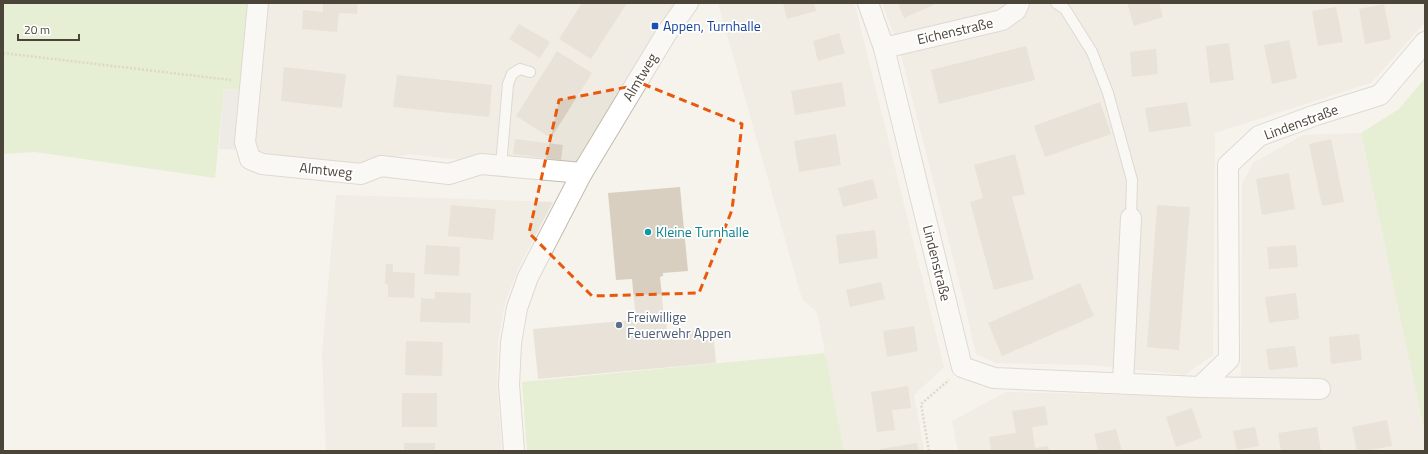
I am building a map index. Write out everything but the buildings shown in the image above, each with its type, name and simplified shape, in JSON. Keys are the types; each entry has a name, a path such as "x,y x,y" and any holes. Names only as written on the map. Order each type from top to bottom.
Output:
{"street":[{"name":"Almtweg","path":"258,3 245,142 250,159 262,164 360,174 381,166 449,174 481,164 582,173"},
{"name":"Almtweg","path":"514,451 509,385 510,343 517,308 528,277 582,173 666,34 688,3"},
{"name":"Lindenstraße","path":"868,3 884,48 962,367"},
{"name":"Eichenstraße","path":"884,48 1002,20 1016,10 1019,3"},
{"name":"Lindenstraße","path":"1200,387 1230,359 1228,165 1259,136 1316,115 1380,95 1425,42"},
{"path":"1123,383 1131,218"},
{"path":"962,367 994,378 1200,387 1320,390"}],"lane":[{"path":"1059,3 1066,9 1092,52 1108,93 1132,180 1131,218"},
{"path":"501,166 508,84 512,74 520,69 530,72"}],"path":[{"path":"3,53 251,82"},
{"path":"929,451 922,404 962,367"}],"highlighted area":[{"path":"643,84 742,124 732,210 699,293 592,296 529,233 559,100"}],"shaded area":[{"path":"268,3 682,3 575,163 471,161 409,154 364,164 255,153"},
{"path":"718,3 853,3 856,9 944,367 914,395 924,451 844,451 817,312 802,299"},
{"path":"882,3 1425,3 1425,22 1371,83 1215,133 1213,355 1185,375 1093,365 996,363 976,354 963,297 900,51"},
{"path":"224,89 240,90 235,150 219,149"},
{"path":"1361,133 1425,434 1425,451 958,451 952,421 1006,392 1241,398 1242,184 1253,163 1303,135"},
{"path":"336,195 553,202 518,269 505,302 498,341 497,384 502,451 326,451 322,353"}],"green space":[{"path":"3,3 247,3 240,90 224,89 215,178 35,152 3,154"},
{"path":"1425,78 1425,434 1361,133 1399,109"},
{"path":"825,353 844,451 527,451 522,382"}],"place":[{"name":"Appen, Turnhalle","path":"655,26"},
{"name":"Kleine Turnhalle","path":"648,232"},
{"name":"Freiwillige Feuerwehr Appen","path":"619,325"}]}
